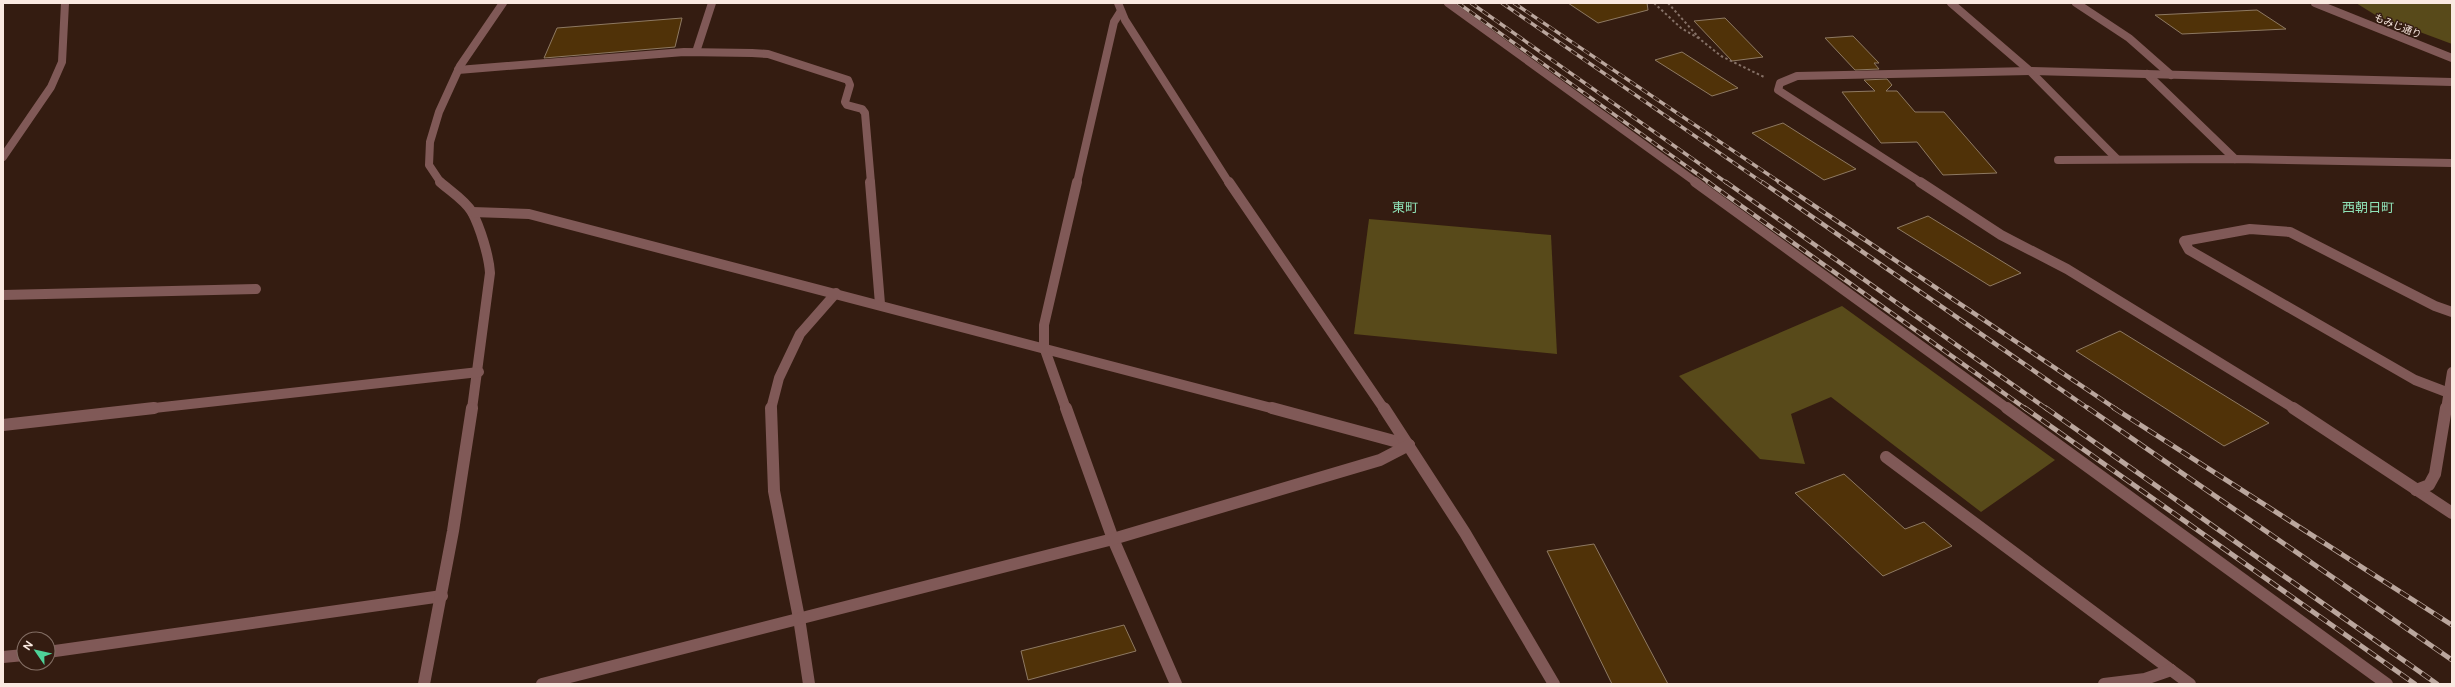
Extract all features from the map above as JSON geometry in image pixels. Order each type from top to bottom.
[{"type":"street","points":[[3,157],[51,87],[62,62],[65,3]]},
{"type":"street","points":[[424,684],[442,596],[479,372],[490,274],[489,261],[472,212],[454,193],[440,183],[429,165],[430,142],[438,112],[458,70],[503,3]]},
{"type":"street","points":[[696,52],[712,3]]},
{"type":"street","points":[[1448,3],[2387,684]]},
{"type":"street","points":[[1951,3],[2030,71],[2117,159]]},
{"type":"street","points":[[2076,3],[2129,38],[2171,75]]},
{"type":"street","name":"もみじ通り","points":[[2315,3],[2452,58]]},
{"type":"street","points":[[1120,7],[1113,30],[1044,325],[1044,347],[1113,539],[1176,684]]},
{"type":"street","points":[[1120,7],[1218,167],[1409,445],[1465,533],[1554,684]]},
{"type":"street","points":[[458,70],[696,52],[768,54],[848,80],[850,85],[845,102],[847,105],[862,109],[865,113],[880,304]]},
{"type":"street","points":[[2452,82],[2030,71],[1797,76],[1780,83],[1778,90],[2001,235],[2067,270],[2335,434],[2381,468],[2452,513]]},
{"type":"street","points":[[2147,74],[2235,158]]},
{"type":"street","points":[[2058,160],[2235,158],[2452,163]]},
{"type":"street","points":[[472,212],[528,214],[1044,347],[1409,445]]},
{"type":"street","points":[[2449,393],[2415,380],[2394,368],[2189,250],[2184,241],[2261,227],[2275,228],[2290,232],[2434,306],[2452,312]]},
{"type":"street","points":[[3,294],[256,289]]},
{"type":"street","points":[[809,684],[799,618],[774,491],[771,408],[779,378],[800,334],[836,293]]},
{"type":"street","points":[[3,425],[479,372]]},
{"type":"street","points":[[2416,490],[2429,485],[2435,474],[2452,372]]},
{"type":"street","points":[[542,684],[1113,539],[1380,460],[1409,445]]},
{"type":"street","points":[[1886,457],[2190,684]]},
{"type":"street","points":[[56,651],[442,596]]},
{"type":"street","points":[[3,658],[16,656]]},
{"type":"street","points":[[2104,684],[2145,679],[2171,670]]},
{"type":"path","points":[[1654,3],[1681,28],[1701,40],[1721,56],[1767,78]]},
{"type":"path","points":[[1668,3],[1701,40]]},
{"type":"shaded area","points":[[2356,3],[2452,3],[2452,44],[2377,16]]},
{"type":"shaded area","points":[[1369,219],[1551,235],[1557,354],[1354,334]]},
{"type":"shaded area","points":[[1842,306],[2055,460],[1981,512],[1831,397],[1791,414],[1805,464],[1760,459],[1679,376]]},
{"type":"building","points":[[1568,3],[1647,3],[1648,10],[1598,23]]},
{"type":"building","points":[[2257,10],[2286,29],[2182,34],[2155,15]]},
{"type":"building","points":[[682,18],[675,47],[544,58],[557,28]]},
{"type":"building","points":[[1725,18],[1763,57],[1732,61],[1694,21]]},
{"type":"building","points":[[1853,36],[1879,63],[1874,63],[1879,69],[1855,70],[1825,38]]},
{"type":"building","points":[[1682,52],[1738,88],[1712,96],[1655,60]]},
{"type":"building","points":[[1887,79],[1892,85],[1886,91],[1897,91],[1915,112],[1944,112],[1997,173],[1943,175],[1917,142],[1881,143],[1842,92],[1875,91],[1864,80]]},
{"type":"building","points":[[1783,123],[1856,169],[1824,180],[1752,133]]},
{"type":"building","points":[[1928,216],[2021,273],[1990,286],[1897,228]]},
{"type":"building","points":[[2120,331],[2269,423],[2224,446],[2076,351]]},
{"type":"building","points":[[1844,474],[1905,529],[1924,522],[1952,546],[1883,576],[1795,493]]},
{"type":"building","points":[[1594,544],[1668,684],[1612,684],[1547,551]]},
{"type":"building","points":[[1124,625],[1136,651],[1028,680],[1021,651]]},
{"type":"railway","points":[[1458,3],[1710,183]]},
{"type":"railway","points":[[1471,3],[1727,183]]},
{"type":"railway","points":[[1502,3],[1763,183]]},
{"type":"railway","points":[[1514,3],[1781,183]]},
{"type":"railway","points":[[1708,182],[2026,409]]},
{"type":"railway","points":[[1726,182],[2047,409]]},
{"type":"railway","points":[[1762,182],[2089,409]]},
{"type":"railway","points":[[1779,182],[2116,409]]},
{"type":"railway","points":[[2025,408],[2415,684]]},
{"type":"railway","points":[[2046,408],[2437,684]]},
{"type":"railway","points":[[2088,408],[2452,660]]},
{"type":"railway","points":[[2114,408],[2452,625]]},
{"type":"district","name":"東町","points":[[1405,207]]},
{"type":"district","name":"西朝日町","points":[[2368,207]]}]
